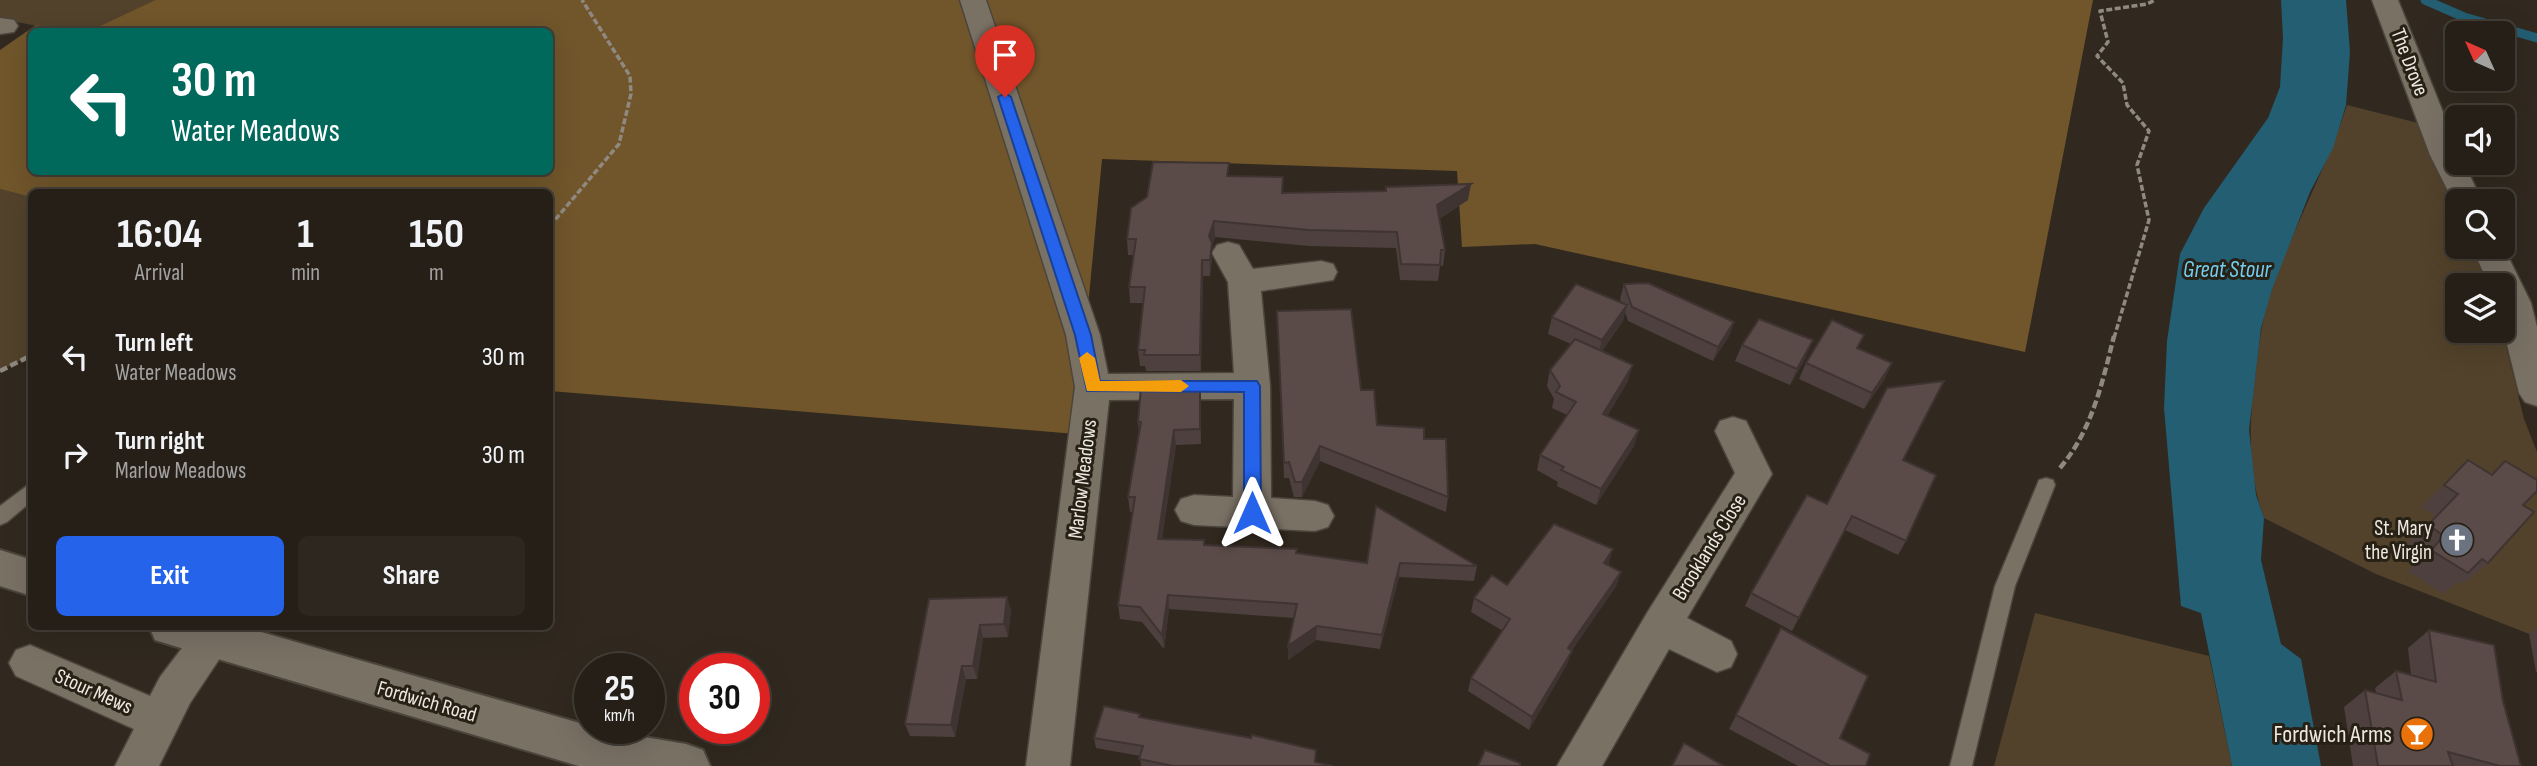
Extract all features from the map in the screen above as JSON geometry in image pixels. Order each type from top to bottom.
[{"type":"street","name":"Marlow Meadows","points":[[973,0],[1083,335],[1093,387],[1048,766]]},
{"type":"street","name":"The Drove","points":[[2385,0],[2445,155],[2461,189]]},
{"type":"street","points":[[2494,259],[2514,303],[2537,393]]},
{"type":"street","points":[[1252,513],[1252,386],[1236,268],[1321,272]]},
{"type":"street","points":[[1093,387],[1252,386]]},
{"type":"street","name":"Brooklands Close","points":[[1579,766],[1661,625],[1754,474],[1733,431]]},
{"type":"street","points":[[1194,510],[1315,516]]},
{"type":"street","name":"Brooklands Close","points":[[1661,625],[1717,654]]},
{"type":"street","name":"Stour Mews","points":[[137,766],[175,690],[191,633]]},
{"type":"street","name":"Fordwich Road","points":[[191,633],[608,753],[686,766]]},
{"type":"street","name":"Stour Mews","points":[[30,663],[159,720]]},
{"type":"lane","points":[[1961,766],[2004,586],[2046,485]]},
{"type":"lane","points":[[0,517],[28,492]]},
{"type":"path","points":[[553,222],[619,144],[631,94],[630,76],[582,0]]},
{"type":"path","points":[[2046,485],[2071,455],[2097,405],[2119,317],[2149,220],[2137,165],[2149,131],[2127,105],[2123,83],[2097,56],[2108,42],[2099,12],[2147,4],[2155,0]]},
{"type":"path","points":[[0,371],[28,357]]},
{"type":"shaded area","points":[[0,0],[155,0],[98,28],[48,28],[0,19]]},
{"type":"shaded area","points":[[155,0],[2093,0],[2025,352],[1535,244],[1462,247],[1457,171],[1102,159],[1076,434],[553,391],[553,189],[28,189],[28,196],[0,189],[0,50],[28,31],[28,175],[553,175],[553,28],[96,28]]},
{"type":"shaded area","points":[[2347,105],[2422,124],[2448,189],[2445,189],[2445,259],[2478,259],[2484,273],[2445,273],[2445,343],[2505,343],[2524,419],[2537,452],[2537,637],[2376,574],[2264,518],[2255,487],[2251,440],[2253,392],[2262,327],[2281,265]]},
{"type":"shaded area","points":[[0,189],[28,196],[28,357],[0,371]]},
{"type":"shaded area","points":[[2035,613],[2209,656],[2232,766],[1994,766]]},
{"type":"water","name":"Great Stour","points":[[2281,0],[2346,0],[2350,52],[2346,105],[2333,148],[2310,192],[2272,289],[2261,328],[2249,430],[2256,495],[2264,518],[2261,560],[2281,644],[2301,659],[2321,766],[2232,766],[2201,613],[2181,606],[2164,408],[2167,341],[2180,254],[2204,208],[2268,118],[2280,87],[2283,38]]},
{"type":"building","points":[[1153,162],[1229,163],[1227,176],[1283,177],[1282,193],[1386,191],[1386,187],[1471,184],[1437,205],[1445,250],[1441,250],[1440,265],[1401,264],[1397,232],[1309,230],[1214,221],[1209,236],[1212,243],[1210,260],[1202,260],[1200,355],[1144,355],[1145,350],[1138,350],[1145,287],[1129,287],[1136,239],[1127,239],[1131,208],[1147,197]]},
{"type":"building","points":[[1648,283],[1734,322],[1718,347],[1632,307],[1624,284]]},
{"type":"building","points":[[1576,284],[1627,305],[1602,340],[1552,317]]},
{"type":"building","points":[[1351,309],[1361,390],[1374,390],[1377,425],[1424,428],[1424,439],[1446,439],[1448,497],[1320,446],[1302,482],[1295,482],[1289,462],[1284,463],[1277,311]]},
{"type":"building","points":[[1759,319],[1813,340],[1797,369],[1742,345]]},
{"type":"building","points":[[1832,320],[1864,335],[1857,348],[1892,363],[1872,393],[1806,363]]},
{"type":"building","points":[[1575,339],[1633,365],[1603,414],[1639,430],[1601,489],[1561,470],[1564,467],[1540,455],[1576,402],[1556,392],[1560,386],[1550,370]]},
{"type":"building","points":[[1944,381],[1903,460],[1936,475],[1906,541],[1852,516],[1799,618],[1751,593],[1807,495],[1827,504],[1887,388]]},
{"type":"building","points":[[1141,387],[1200,387],[1200,429],[1174,430],[1158,539],[1204,540],[1204,545],[1297,549],[1296,553],[1367,563],[1376,506],[1477,566],[1400,563],[1382,635],[1317,626],[1288,646],[1297,604],[1168,595],[1162,635],[1140,607],[1118,605],[1135,497],[1128,497],[1141,422],[1138,422]]},
{"type":"building","name":"St. Mary the Virgin","points":[[2468,460],[2492,475],[2505,461],[2537,480],[2537,491],[2523,505],[2534,512],[2488,563],[2482,559],[2468,573],[2431,550],[2444,536],[2428,525],[2458,494],[2444,485]]},
{"type":"building","points":[[1554,524],[1613,549],[1604,563],[1621,572],[1568,648],[1572,651],[1532,717],[1471,678],[1510,619],[1474,598],[1492,575],[1507,585]]},
{"type":"building","points":[[1007,597],[1004,624],[980,625],[973,666],[962,666],[951,725],[905,724],[929,599]]},
{"type":"building","points":[[1781,628],[1868,676],[1840,738],[1870,754],[1866,766],[1830,766],[1736,715]]},
{"type":"building","points":[[2429,630],[2494,645],[2503,701],[2521,766],[2500,766],[2448,752],[2453,766],[2378,766],[2365,690],[2402,700],[2396,671],[2436,682]]},
{"type":"building","points":[[1104,706],[1140,714],[1139,717],[1251,738],[1252,735],[1316,750],[1315,762],[1333,766],[1173,766],[1139,759],[1143,746],[1094,738]]},
{"type":"building","points":[[1684,743],[1724,766],[1672,766]]},
{"type":"building","points":[[1485,750],[1520,763],[1520,766],[1478,766]]},
{"type":"waterway","points":[[2425,0],[2464,17],[2537,38]]},
{"type":"slow traffic","points":[[1087,358],[1093,387],[1181,386]]},
{"type":"place","name":"St. Mary the Virgin","points":[[2457,540]]},
{"type":"place","name":"Fordwich Arms","points":[[2417,734]]},
{"type":"route","points":[[1005,97],[1083,335],[1093,387],[1252,386],[1252,513]]}]
